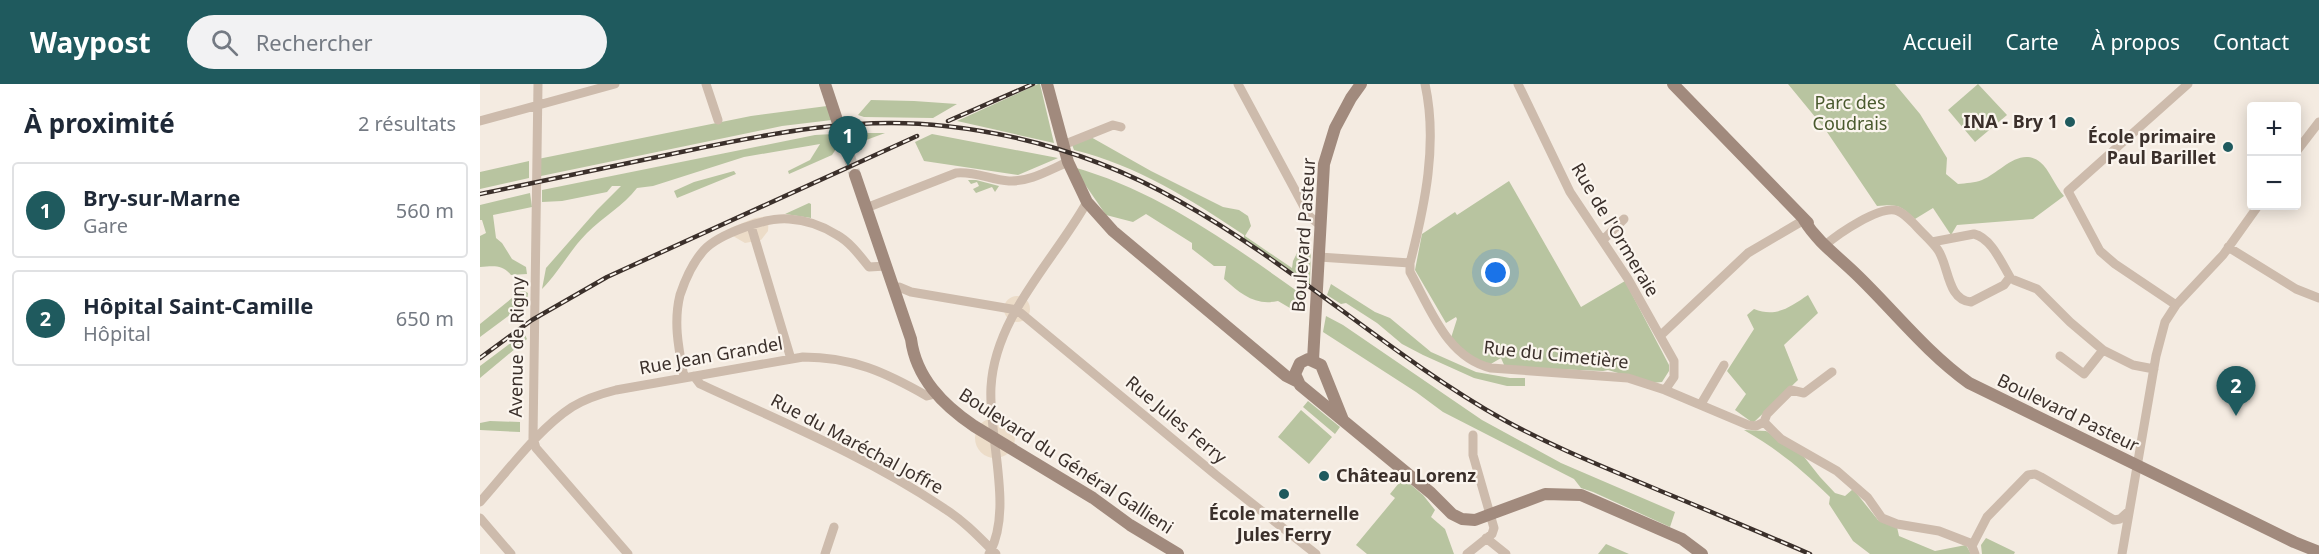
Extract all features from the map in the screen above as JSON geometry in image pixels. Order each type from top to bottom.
[{"type":"main road","points":[[825,84],[848,153]]},
{"type":"main road","points":[[1047,84],[1068,162],[1087,202],[1113,231],[1286,376],[1301,384],[1431,493],[1456,517],[1468,521],[1545,494],[1581,495],[1682,539],[1702,554]]},
{"type":"main road","name":"Boulevard Pasteur","points":[[1313,360],[1324,164],[1342,113],[1361,84]]},
{"type":"main road","name":"Boulevard Pasteur","points":[[1673,84],[1941,361],[1969,383],[2294,542],[2319,552]]},
{"type":"main road","name":"Boulevard du Général Gallieni","points":[[855,175],[886,266],[899,292],[913,352],[920,370],[935,394],[958,415],[994,439],[1093,498],[1130,525],[1178,554]]},
{"type":"main road","points":[[1301,384],[1295,374],[1297,367],[1304,360],[1313,360],[1321,365],[1343,420]]},
{"type":"main road","points":[[1275,366],[1297,367]]},
{"type":"main road","points":[[1301,384],[1317,386],[1323,373]]},
{"type":"main road","name":"Boulevard Pasteur","points":[[2294,542],[2310,554]]},
{"type":"street","name":"Avenue de Rigny","points":[[538,84],[534,442],[541,454],[628,554]]},
{"type":"street","points":[[480,120],[615,84]]},
{"type":"street","points":[[706,84],[718,120]]},
{"type":"street","points":[[1238,84],[1309,216],[1321,226]]},
{"type":"street","points":[[1319,257],[1410,263],[1429,164],[1431,121],[1425,84]]},
{"type":"street","name":"Rue de l'Ormeraie","points":[[1518,84],[1570,192],[1628,279],[1674,361],[1676,370],[1674,377],[1665,390]]},
{"type":"street","points":[[2176,305],[2100,250],[2068,191],[2188,84]]},
{"type":"street","points":[[2301,145],[2319,122]]},
{"type":"street","points":[[1063,145],[1113,125],[1121,127]]},
{"type":"street","points":[[866,208],[956,173],[969,172],[1005,180],[1027,180],[1068,162]]},
{"type":"street","points":[[992,552],[1000,521],[991,387],[1004,336],[1017,310],[1087,202]]},
{"type":"street","points":[[1827,243],[1877,213],[1887,209],[1898,211],[1932,242],[1942,258],[1955,293],[1965,301],[1971,302],[2004,285],[2010,277],[1981,236],[1974,234],[1932,242]]},
{"type":"street","points":[[2122,554],[2154,369],[2165,322],[2176,305],[2201,280],[2228,247],[2255,210]]},
{"type":"street","points":[[684,377],[676,326],[678,305],[685,283],[697,260],[711,244],[727,235],[780,219],[812,224],[839,236],[869,267],[886,266]]},
{"type":"street","points":[[1603,240],[1624,219]]},
{"type":"street","points":[[1660,336],[1748,253],[1804,220]]},
{"type":"street","points":[[751,226],[791,359]]},
{"type":"street","points":[[2228,247],[2296,289],[2319,298]]},
{"type":"street","name":"Rue du Cimetière","points":[[1410,263],[1410,272],[1447,337],[1455,348],[1472,362],[1491,368],[1526,372],[1617,376],[1665,390],[1748,425],[1756,426],[1764,423]]},
{"type":"street","points":[[2014,280],[2037,289],[2070,322],[2103,350],[2133,365],[2154,369]]},
{"type":"street","points":[[899,292],[1017,310]]},
{"type":"street","name":"Rue Jules Ferry","points":[[1017,310],[1216,475],[1316,554]]},
{"type":"street","points":[[2060,356],[2084,374],[2103,350]]},
{"type":"street","name":"Rue Jean Grandel","points":[[480,502],[534,442],[565,412],[589,398],[625,388],[791,359],[822,357],[842,359],[870,367],[927,396],[935,394]]},
{"type":"street","points":[[1701,404],[1724,365]]},
{"type":"street","points":[[906,384],[920,370]]},
{"type":"street","points":[[1832,372],[1804,393],[1791,390],[1767,414],[1764,423],[1781,439],[1830,465],[1843,475],[1868,498],[1882,518],[1898,524],[1939,531],[1970,543],[1973,550]]},
{"type":"street","name":"Rue du Maréchal Joffre","points":[[694,376],[700,384],[833,446],[946,509],[992,552]]},
{"type":"street","points":[[1467,554],[1492,534],[1494,528],[1473,455],[1473,435]]},
{"type":"street","points":[[1973,550],[1987,518],[2028,475],[2035,474],[2121,524],[2125,532]]},
{"type":"street","points":[[2114,520],[2120,519],[2129,511]]},
{"type":"street","points":[[480,519],[510,554]]},
{"type":"street","points":[[825,554],[834,527]]},
{"type":"street","points":[[1486,538],[1506,554]]},
{"type":"green space","points":[[1038,84],[1040,84],[1054,143],[957,121]]},
{"type":"green space","name":"Parc des Coudrais","points":[[1788,84],[1895,84],[1920,114],[1947,158],[1946,174],[1958,184],[1989,177],[2010,162],[2025,157],[2032,158],[2043,165],[2064,196],[2033,219],[1957,225],[1951,235],[1933,208],[1915,219],[1898,206],[1877,206],[1825,129]]},
{"type":"green space","points":[[1978,84],[2007,115],[1975,142],[1948,110]]},
{"type":"green space","points":[[871,100],[957,104],[933,118],[858,115]]},
{"type":"green space","points":[[827,106],[832,120],[782,126],[541,176],[538,159],[751,116]]},
{"type":"green space","points":[[851,133],[885,133],[853,145]]},
{"type":"green space","points":[[833,134],[837,139],[836,149],[832,155],[789,174],[788,171],[810,160],[820,144],[744,157],[653,186],[637,188],[587,233],[542,289],[546,268],[621,186],[612,186],[607,192],[562,201],[542,202],[542,190],[815,135]]},
{"type":"green space","points":[[932,134],[1058,158],[1018,175],[924,161],[915,142]]},
{"type":"green space","points":[[1089,136],[1151,171],[1223,207],[1239,210],[1248,216],[1251,226],[1245,236],[1292,268],[1302,243],[1311,245],[1310,285],[1244,239],[1244,235],[1184,197],[1141,174],[1074,150],[1071,142]]},
{"type":"green space","points":[[529,161],[529,178],[480,189],[480,172]]},
{"type":"green space","points":[[1073,167],[1135,190],[1194,221],[1222,239],[1304,296],[1295,311],[1278,301],[1262,302],[1242,294],[1224,279],[1226,266],[1214,266],[1192,249],[1192,243],[1146,214],[1133,222],[1106,215]]},
{"type":"green space","points":[[734,171],[736,174],[677,198],[674,191],[694,182]]},
{"type":"green space","points":[[968,180],[999,186],[995,192],[992,187],[976,193],[973,189],[979,186],[977,182],[971,184]]},
{"type":"green space","points":[[1509,181],[1581,307],[1625,281],[1669,365],[1669,371],[1662,382],[1651,383],[1608,370],[1505,367],[1501,358],[1489,365],[1476,362],[1450,341],[1457,319],[1456,317],[1446,323],[1415,270],[1422,234],[1455,212],[1457,215]]},
{"type":"green space","points":[[530,193],[532,207],[493,215],[496,238],[512,259],[526,267],[527,274],[511,275],[501,267],[480,267],[480,236],[486,233],[482,220],[480,220],[480,205]]},
{"type":"green space","points":[[811,204],[811,218],[785,214]]},
{"type":"green space","points":[[1331,284],[1375,312],[1390,318],[1431,352],[1476,372],[1510,378],[1525,378],[1525,386],[1507,386],[1474,378],[1402,344],[1377,323],[1346,303],[1341,304],[1327,295]]},
{"type":"green space","points":[[522,290],[528,293],[527,302],[480,337],[480,324]]},
{"type":"green space","points":[[1808,295],[1818,313],[1784,345],[1798,380],[1753,423],[1735,410],[1746,394],[1727,371],[1754,329],[1747,315],[1754,309],[1776,312],[1795,304]]},
{"type":"green space","points":[[1326,316],[1343,325],[1482,420],[1561,463],[1675,512],[1670,527],[1581,488],[1574,479],[1443,412],[1323,332]]},
{"type":"green space","points":[[524,333],[527,339],[480,378],[480,366]]},
{"type":"green space","points":[[1308,401],[1340,427],[1335,434],[1303,407]]},
{"type":"green space","points":[[1301,410],[1332,437],[1309,464],[1278,437]]},
{"type":"green space","points":[[520,422],[520,432],[480,430],[480,423]]},
{"type":"green space","points":[[1744,430],[1766,431],[1801,453],[1835,493],[1845,496],[1853,489],[1878,520],[1897,527],[1899,536],[1935,551],[1966,545],[1971,554],[1870,554],[1853,541],[1829,504],[1830,497],[1789,460]]},
{"type":"green space","points":[[1403,478],[1423,495],[1435,510],[1431,517],[1445,529],[1454,554],[1367,554],[1356,545],[1395,498],[1390,494]]},
{"type":"green space","points":[[1986,538],[2015,552],[2014,554],[1982,554],[1981,545]]},
{"type":"green space","points":[[1606,544],[1629,554],[1598,554]]},
{"type":"shaded area","points":[[769,216],[768,231],[761,240],[745,243],[733,236],[730,228],[755,218]]},
{"type":"shaded area","points":[[1017,296],[1026,300],[1030,309],[1026,318],[1017,322],[1008,318],[1004,309],[1008,300]]},
{"type":"shaded area","points":[[995,418],[1003,419],[1009,424],[1014,430],[1014,446],[1009,452],[1003,457],[995,458],[987,457],[981,452],[976,446],[975,438],[976,430],[981,424],[987,419]]},
{"type":"tunnel","points":[[848,153],[855,175]]},
{"type":"railway","points":[[948,121],[1033,84]]},
{"type":"railway","points":[[480,194],[750,138],[847,125],[912,123],[945,126],[1036,143],[1124,173],[1179,201],[1262,253],[1421,368],[1504,420],[1582,458],[1810,554]]},
{"type":"railway","points":[[480,358],[532,320],[607,277],[917,136]]},
{"type":"place","name":"INA - Bry 1","points":[[2070,122]]},
{"type":"place","name":"École primaire Paul Barillet","points":[[2228,147]]},
{"type":"place","name":"Bry-sur-Marne","points":[[848,166]]},
{"type":"place","name":"Hôpital Saint-Camille","points":[[2236,416]]},
{"type":"place","name":"Château Lorenz","points":[[1324,476]]},
{"type":"place","name":"École maternelle Jules Ferry","points":[[1284,494]]}]
